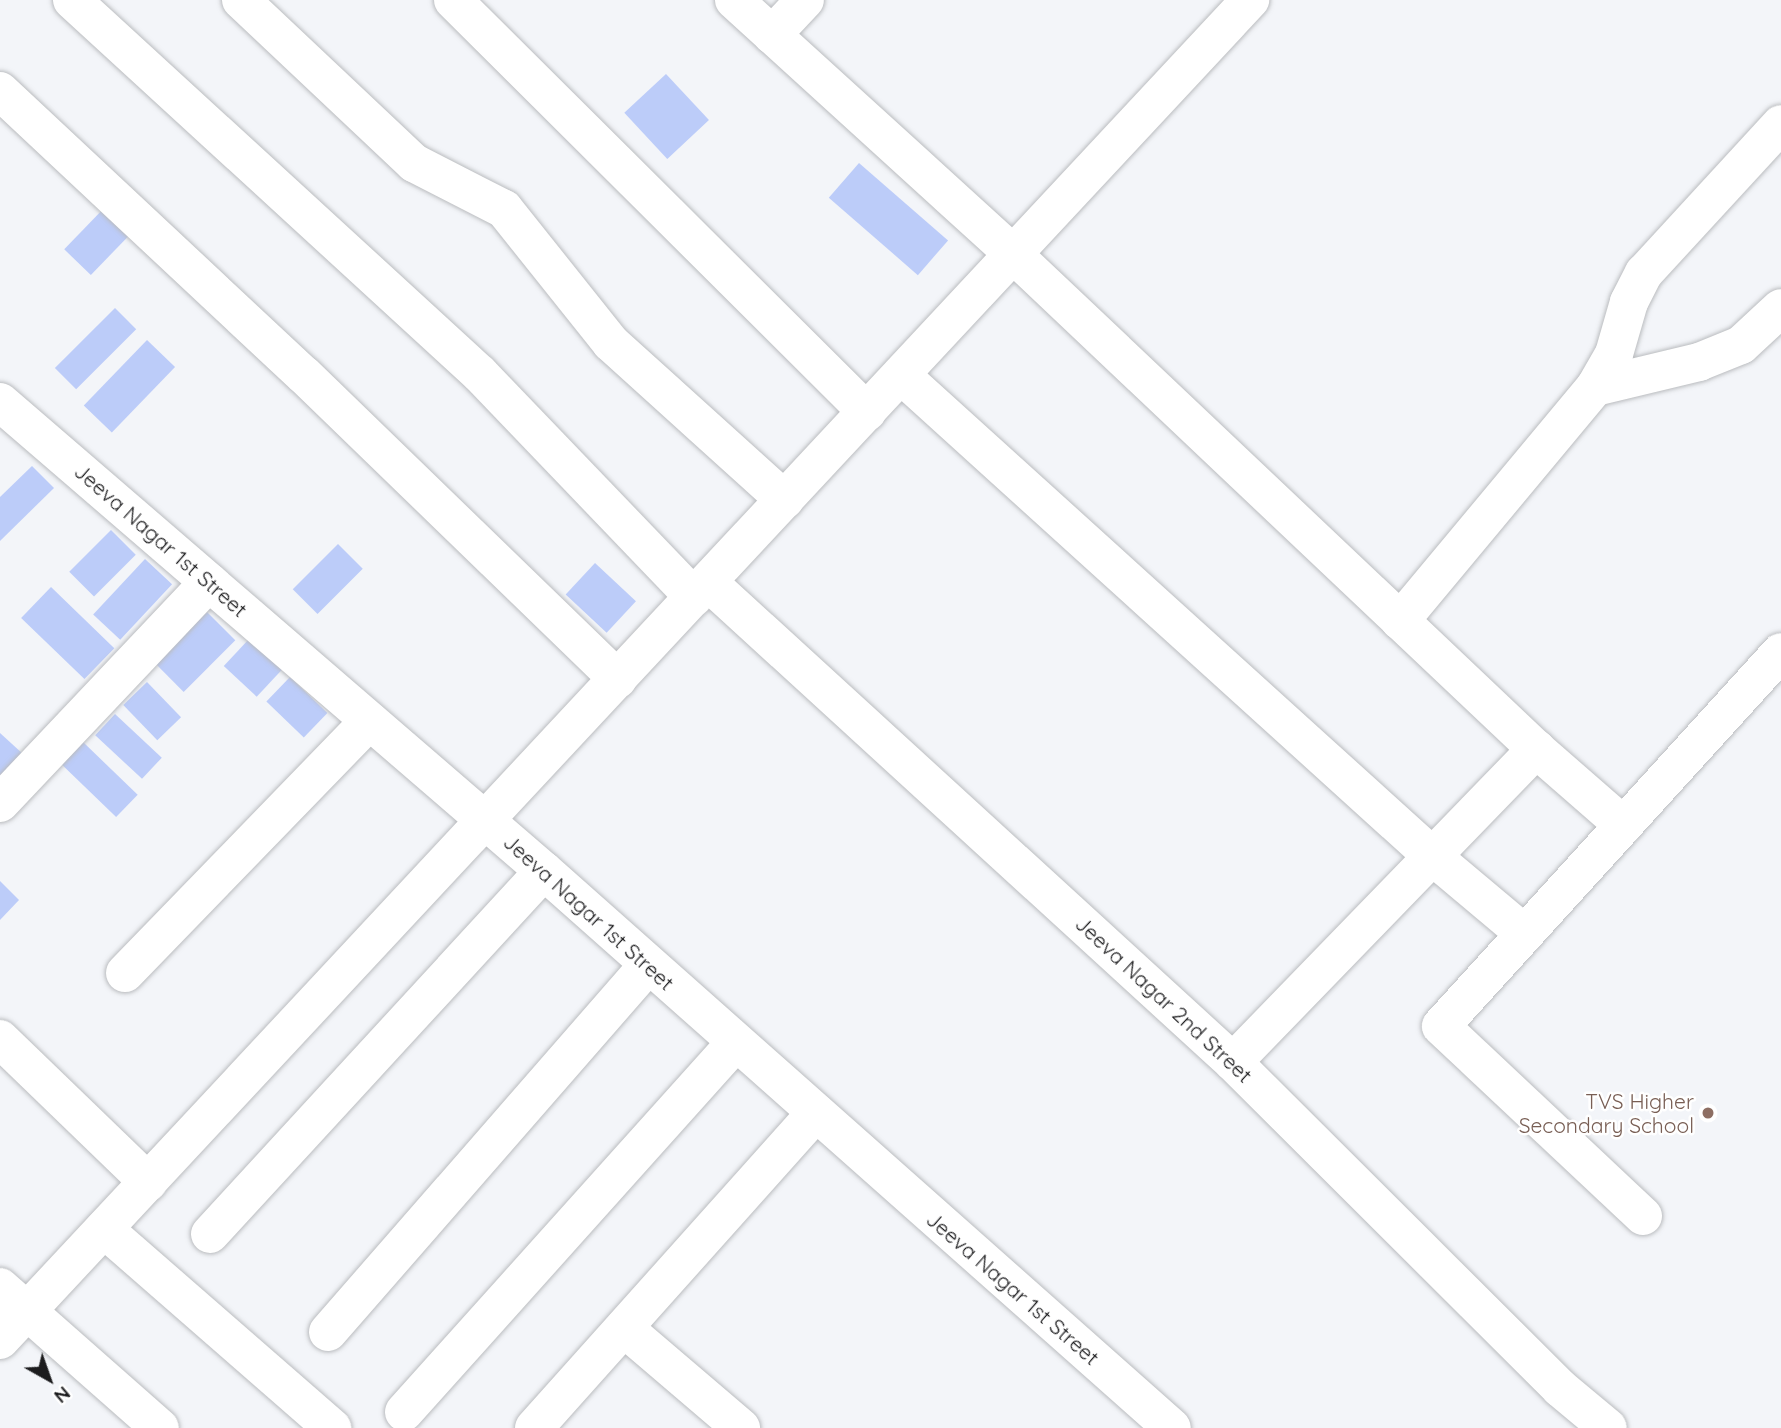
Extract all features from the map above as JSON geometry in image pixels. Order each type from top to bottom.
[{"type":"street","name":"Jeeva Nagar 2nd Street","points":[[72,0],[480,374],[701,590],[1233,1062],[1560,1388],[1608,1428]]},
{"type":"street","points":[[241,0],[414,163],[504,209],[611,344],[785,500]]},
{"type":"street","points":[[453,0],[867,412]]},
{"type":"street","points":[[734,0],[1014,255],[1535,749],[1623,825]]},
{"type":"street","points":[[772,35],[805,0]]},
{"type":"street","points":[[0,1340],[14,1299],[104,1228],[148,1182],[1250,0]]},
{"type":"street","points":[[0,91],[304,374],[618,679]]},
{"type":"street","points":[[1400,621],[1595,387],[1614,354],[1629,302],[1644,273],[1781,124]]},
{"type":"street","points":[[1595,387],[1699,362],[1741,345],[1781,308]]},
{"type":"street","points":[[901,375],[1432,856],[1525,934]]},
{"type":"street","name":"Jeeva Nagar 1st Street","points":[[0,402],[544,871],[1172,1428]]},
{"type":"street","points":[[0,803],[209,582]]},
{"type":"street","points":[[1643,1216],[1441,1026],[1781,652]]},
{"type":"street","points":[[125,973],[369,720]]},
{"type":"street","points":[[1233,1062],[1535,749]]},
{"type":"street","points":[[210,1234],[544,871]]},
{"type":"street","points":[[328,1332],[648,965]]},
{"type":"street","points":[[0,1039],[148,1182]]},
{"type":"street","points":[[404,1412],[736,1042]]},
{"type":"street","points":[[534,1428],[816,1113]]},
{"type":"street","points":[[104,1228],[332,1428]]},
{"type":"street","points":[[14,1299],[160,1428]]},
{"type":"street","points":[[624,1328],[741,1428]]},
{"type":"building","points":[[666,74],[709,120],[667,159],[624,113]]},
{"type":"building","points":[[859,163],[948,240],[918,275],[829,198]]},
{"type":"building","points":[[108,204],[135,230],[91,275],[64,249]]},
{"type":"building","points":[[115,308],[136,329],[76,389],[55,368]]},
{"type":"building","points":[[147,340],[175,367],[112,433],[84,405]]},
{"type":"building","points":[[32,466],[54,488],[0,541],[0,497]]},
{"type":"building","points":[[111,530],[136,555],[94,596],[69,572]]},
{"type":"building","points":[[338,544],[363,569],[317,614],[293,589]]},
{"type":"building","points":[[145,559],[172,584],[120,640],[93,615]]},
{"type":"building","points":[[595,563],[636,601],[607,633],[566,594]]},
{"type":"building","points":[[51,587],[114,648],[84,679],[21,618]]},
{"type":"building","points":[[207,612],[235,640],[184,692],[155,664]]},
{"type":"building","points":[[249,639],[282,670],[257,697],[224,666]]},
{"type":"building","points":[[290,677],[327,713],[304,738],[266,701]]},
{"type":"building","points":[[147,682],[181,717],[157,740],[123,705]]},
{"type":"building","points":[[115,714],[162,758],[142,779],[95,735]]},
{"type":"building","points":[[0,733],[23,754],[0,778]]},
{"type":"building","points":[[83,742],[138,795],[116,817],[61,764]]},
{"type":"building","points":[[0,881],[19,900],[0,920]]},
{"type":"place","name":"TVS Higher Secondary School","points":[[1708,1113]]}]
